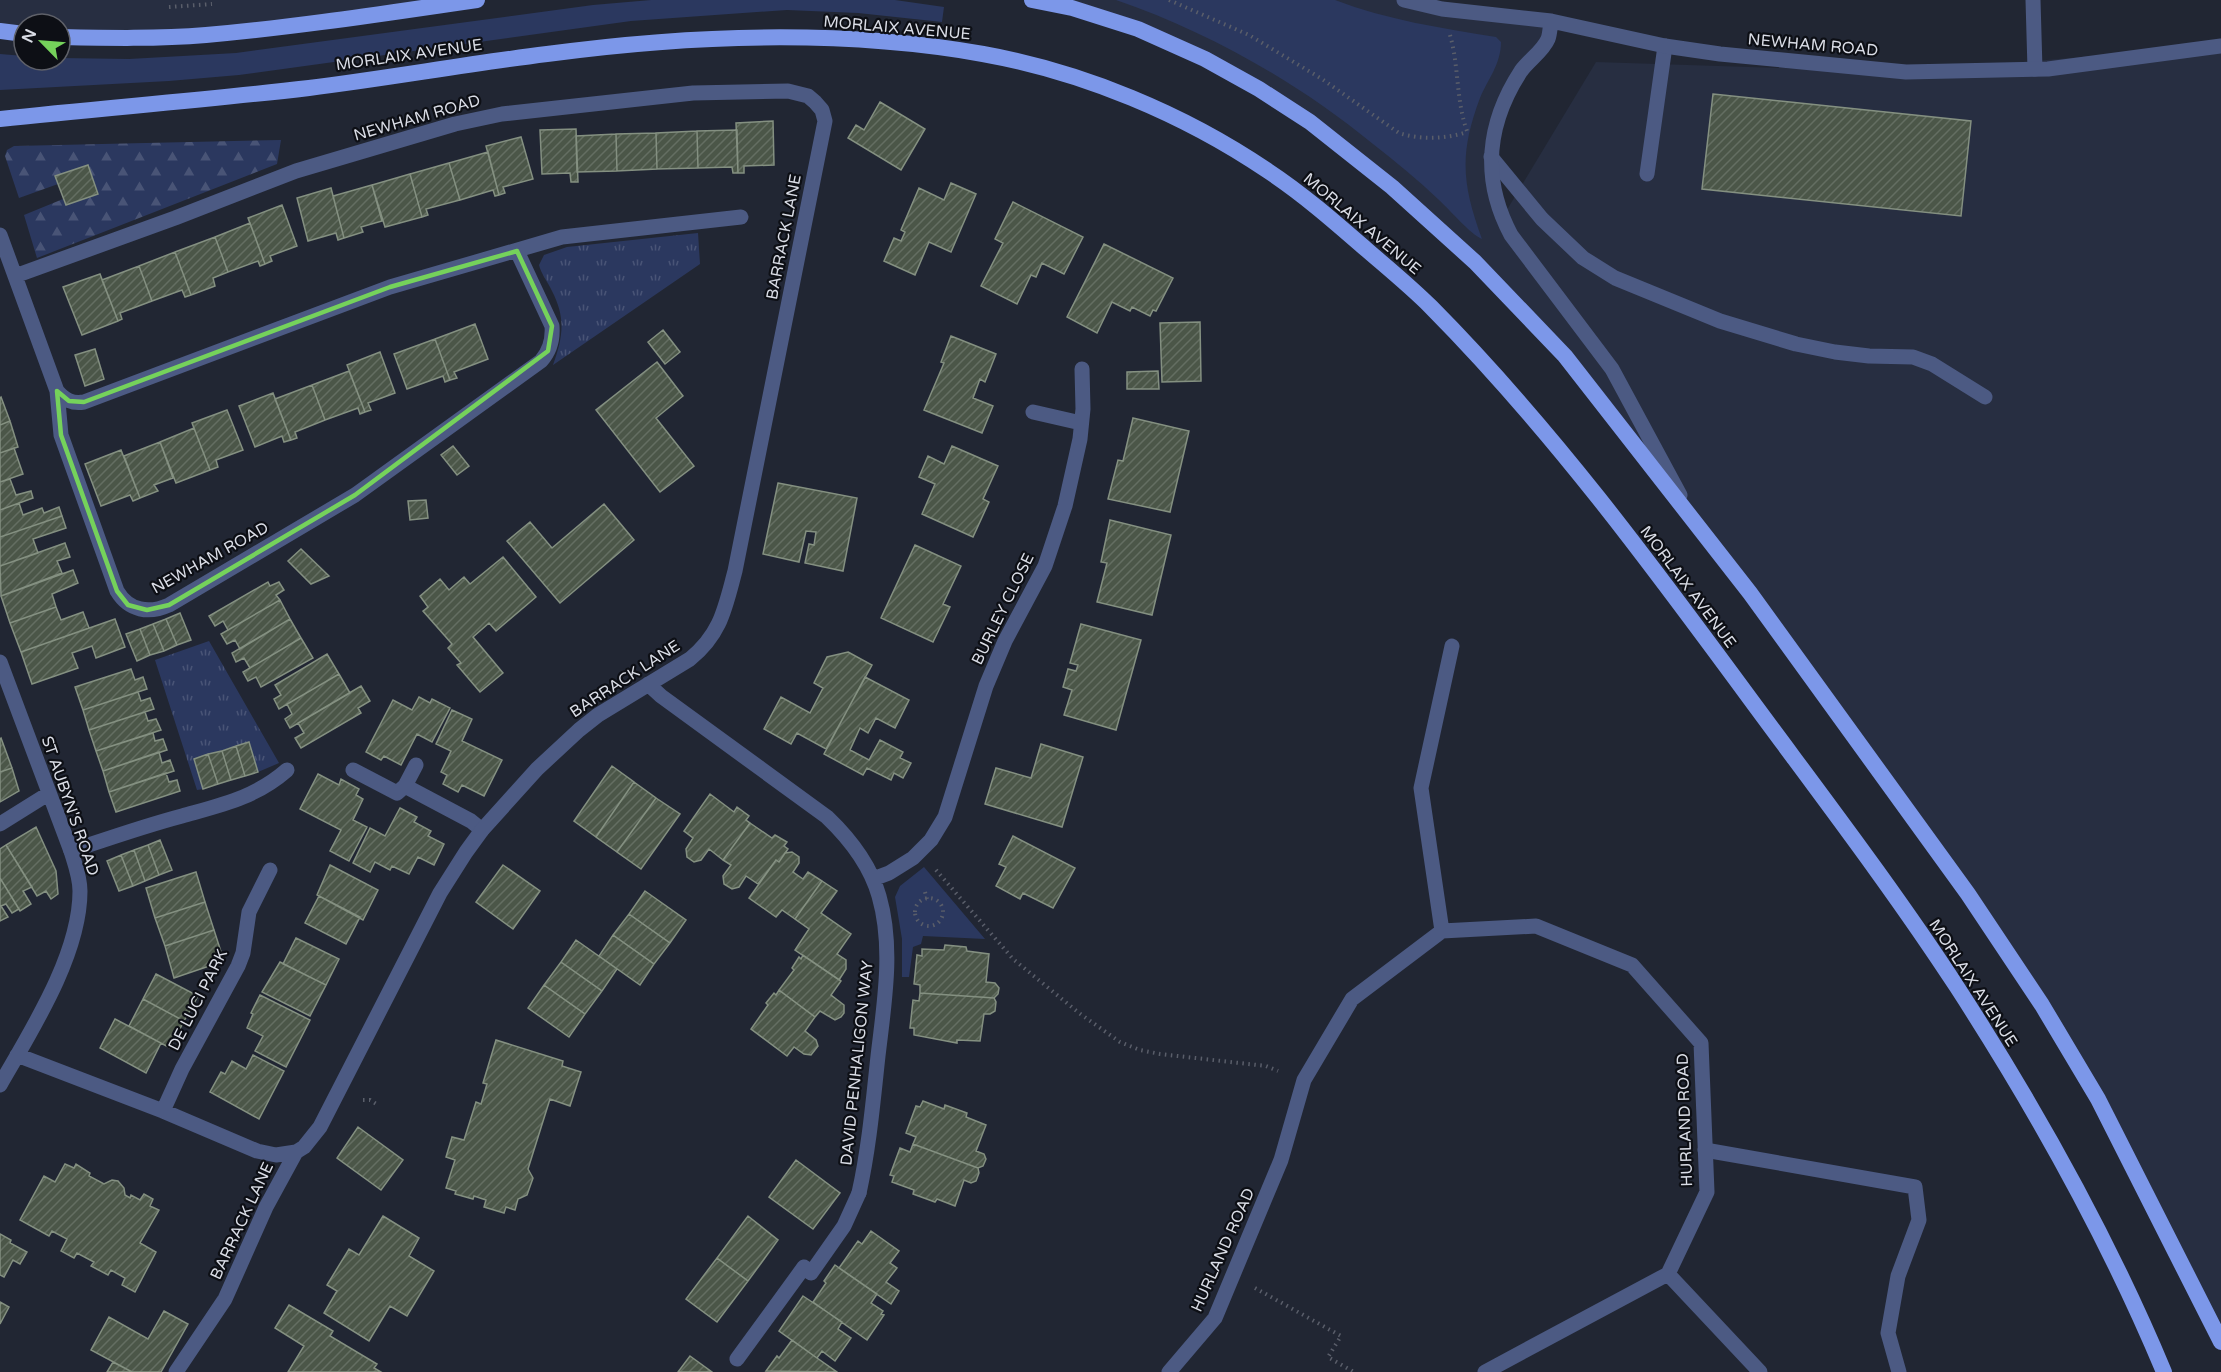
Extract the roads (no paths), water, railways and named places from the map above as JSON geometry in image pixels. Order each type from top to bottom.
[{"type":"highway","points":[[72,38],[133,39],[206,35],[347,19],[477,0]]},
{"type":"highway","points":[[1032,0],[1072,8],[1138,29],[1205,59],[1259,89],[1310,122],[1392,187],[1475,262],[1565,356],[1750,593],[1968,894],[2042,1005],[2098,1099],[2221,1342]]},
{"type":"highway","name":"MORLAIX AVENUE","points":[[0,119],[310,88],[619,45],[788,38],[919,46],[983,54],[1045,69],[1109,89],[1159,110],[1269,171],[1341,228],[1425,301],[1511,391],[1692,620],[1923,937],[1973,1014],[2042,1127],[2098,1231],[2142,1319],[2164,1372]]},
{"type":"street","name":"NEWHAM ROAD","points":[[1404,0],[1442,9],[1551,21],[1665,46],[1720,54],[1906,72],[2035,69],[2221,46]]},
{"type":"street","points":[[2033,0],[2035,69]]},
{"type":"street","points":[[1551,21],[1548,40],[1526,63],[1508,91],[1497,123],[1491,157],[1494,196],[1511,235],[1612,369],[1693,519]]},
{"type":"street","points":[[1647,174],[1665,46]]},
{"type":"street","name":"NEWHAM ROAD","points":[[15,276],[296,171],[455,124],[502,114],[693,93],[788,91],[808,96],[816,102],[822,110],[825,121],[823,130]]},
{"type":"street","name":"BARRACK LANE","points":[[176,1372],[225,1299],[266,1207],[296,1152],[304,1147],[320,1126],[441,893],[456,866],[482,830],[554,751],[598,715],[703,649],[714,636],[735,571],[823,130]]},
{"type":"street","points":[[1491,157],[1542,219],[1583,258],[1615,278],[1720,321],[1796,344],[1869,356],[1913,357],[1941,369],[1985,397]]},
{"type":"street","points":[[57,392],[69,401],[84,402],[390,287],[562,237],[588,232],[741,218]]},
{"type":"street","name":"NEWHAM ROAD","points":[[0,235],[57,392],[61,435],[117,591],[128,605],[137,609],[159,609],[355,495],[541,361],[552,339],[552,326],[517,251]]},
{"type":"street","name":"BURLEY CLOSE","points":[[873,879],[890,873],[919,853],[938,830],[945,817],[986,686],[1005,641],[1049,555],[1074,472],[1082,423],[1082,369]]},
{"type":"street","points":[[1033,412],[1082,423]]},
{"type":"street","points":[[1442,931],[1421,788],[1452,646]]},
{"type":"street","name":"ST AUBYN'S ROAD","points":[[0,662],[71,851],[78,874],[80,905],[74,936],[49,997],[0,1084]]},
{"type":"street","name":"DAVID PENHALIGON WAY","points":[[648,684],[661,696],[827,817],[846,836],[873,879],[886,934],[886,974],[868,1146],[859,1193],[844,1226],[811,1273],[804,1267],[737,1359]]},
{"type":"street","points":[[353,770],[397,793],[405,786],[416,765]]},
{"type":"street","points":[[71,851],[236,801],[270,785],[287,770]]},
{"type":"street","points":[[405,786],[471,821],[482,830]]},
{"type":"street","points":[[0,824],[48,794]]},
{"type":"street","name":"DE LUCI PARK","points":[[164,1111],[182,1069],[238,966],[243,953],[249,912],[270,870]]},
{"type":"street","name":"HURLAND ROAD","points":[[1169,1372],[1215,1318],[1281,1160],[1305,1080],[1352,999],[1442,931],[1536,926],[1632,965],[1701,1043],[1707,1192],[1668,1274]]},
{"type":"street","points":[[17,1055],[164,1111],[257,1151],[276,1155],[296,1152]]},
{"type":"street","points":[[1705,1150],[1915,1187],[1919,1220],[1898,1276],[1888,1333],[1899,1372]]},
{"type":"street","points":[[1485,1372],[1668,1274],[1760,1372]]}]
